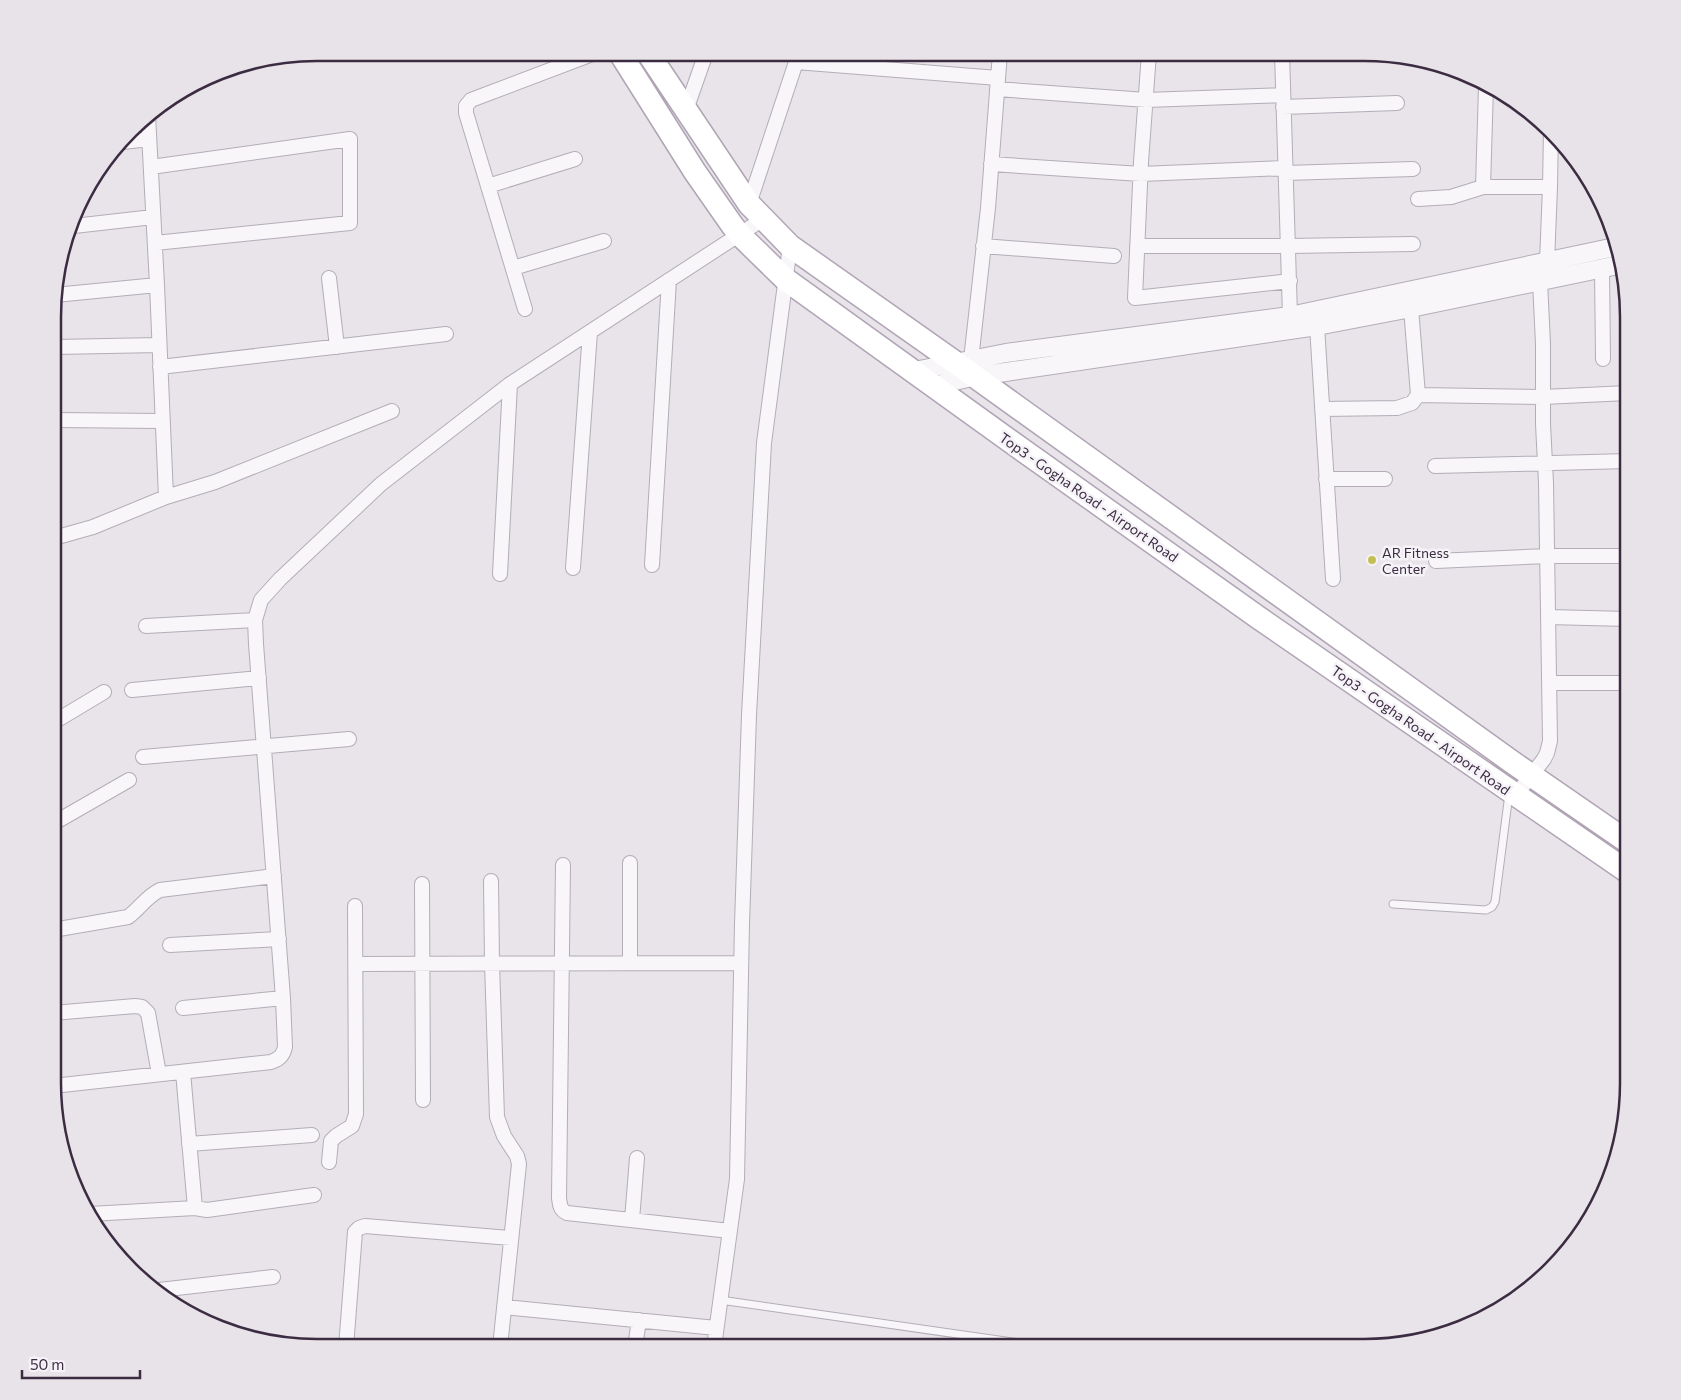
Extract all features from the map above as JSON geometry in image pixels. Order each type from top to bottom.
[{"type":"main road","name":"Top3 - Gogha Road - Airport Road","points":[[625,61],[695,172],[739,234],[785,279],[1243,606],[1620,867]]},
{"type":"main road","points":[[653,61],[756,212],[790,246],[966,367],[1531,776],[1620,837]]},
{"type":"street","points":[[525,309],[466,113],[466,106],[471,100],[574,61]]},
{"type":"street","points":[[686,110],[703,61]]},
{"type":"street","points":[[61,1085],[270,1062],[278,1059],[283,1054],[285,1047],[283,998],[255,620],[262,600],[280,579],[381,484],[510,384],[739,234],[756,212],[797,61]]},
{"type":"street","points":[[829,61],[1146,100],[1397,102]]},
{"type":"street","points":[[966,367],[983,246],[999,61]]},
{"type":"street","points":[[1148,61],[1135,298],[1290,281]]},
{"type":"street","points":[[1282,61],[1290,316]]},
{"type":"street","points":[[1483,187],[1486,92]]},
{"type":"street","points":[[148,125],[166,497]]},
{"type":"street","points":[[150,167],[350,138],[350,223],[155,243]]},
{"type":"street","points":[[131,141],[149,139]]},
{"type":"street","points":[[1547,262],[1551,142]]},
{"type":"street","points":[[488,186],[575,159]]},
{"type":"street","points":[[991,164],[1141,174],[1413,169]]},
{"type":"street","points":[[1418,199],[1451,198],[1483,187],[1550,187]]},
{"type":"street","points":[[79,225],[153,217]]},
{"type":"street","points":[[513,268],[604,241]]},
{"type":"street","points":[[1137,246],[1413,244]]},
{"type":"street","points":[[715,1339],[738,1179],[741,963],[749,715],[764,443],[790,246]]},
{"type":"street","points":[[983,246],[1114,256]]},
{"type":"street","points":[[933,386],[966,367],[1016,352],[1290,316],[1610,248]]},
{"type":"street","points":[[914,372],[1316,326],[1412,308],[1610,266],[1603,360]]},
{"type":"street","points":[[329,278],[337,347]]},
{"type":"street","points":[[652,564],[669,280]]},
{"type":"street","points":[[1512,793],[1531,776],[1547,753],[1550,741],[1543,344],[1540,281]]},
{"type":"street","points":[[62,294],[157,285]]},
{"type":"street","points":[[1322,409],[1396,408],[1412,403],[1418,395],[1412,308]]},
{"type":"street","points":[[1316,326],[1333,579]]},
{"type":"street","points":[[573,568],[590,332]]},
{"type":"street","points":[[160,367],[446,334]]},
{"type":"street","points":[[61,347],[159,346]]},
{"type":"street","points":[[500,574],[510,384]]},
{"type":"street","points":[[1418,395],[1543,397],[1620,393]]},
{"type":"street","points":[[61,536],[93,527],[166,497],[214,482],[392,411]]},
{"type":"street","points":[[61,420],[162,421]]},
{"type":"street","points":[[1435,466],[1620,461]]},
{"type":"street","points":[[1326,479],[1385,479]]},
{"type":"street","points":[[1436,561],[1547,556],[1620,556]]},
{"type":"street","points":[[1548,617],[1620,619]]},
{"type":"street","points":[[146,626],[255,620]]},
{"type":"street","points":[[132,690],[259,678]]},
{"type":"street","points":[[1549,683],[1620,683]]},
{"type":"street","points":[[61,718],[104,692]]},
{"type":"street","points":[[143,757],[349,739]]},
{"type":"street","points":[[61,819],[129,780]]},
{"type":"street","points":[[630,863],[630,963]]},
{"type":"street","points":[[562,865],[560,1206],[567,1213],[730,1231]]},
{"type":"street","points":[[61,929],[128,917],[152,894],[160,890],[274,876]]},
{"type":"street","points":[[492,881],[492,963],[498,1117],[504,1136],[518,1156],[519,1164],[501,1339]]},
{"type":"street","points":[[422,884],[423,1100]]},
{"type":"street","points":[[329,1162],[331,1140],[352,1126],[356,1114],[355,906]]},
{"type":"street","points":[[170,945],[279,939]]},
{"type":"street","points":[[356,964],[741,963]]},
{"type":"street","points":[[183,1008],[283,998]]},
{"type":"street","points":[[61,1012],[142,1007],[148,1013],[158,1074]]},
{"type":"street","points":[[184,1072],[195,1208]]},
{"type":"street","points":[[190,1144],[312,1135]]},
{"type":"street","points":[[632,1220],[637,1158]]},
{"type":"street","points":[[97,1214],[195,1208],[207,1210],[314,1196]]},
{"type":"street","points":[[347,1339],[355,1232],[359,1228],[365,1226],[511,1238]]},
{"type":"street","points":[[166,1289],[274,1277]]},
{"type":"street","points":[[504,1307],[716,1328]]},
{"type":"street","points":[[637,1339],[639,1320]]},
{"type":"lane","points":[[1393,904],[1486,910],[1492,907],[1495,902],[1512,793]]},
{"type":"lane","points":[[720,1300],[991,1339]]},
{"type":"place","name":"AR Fitness Center","points":[[1372,560]]}]
